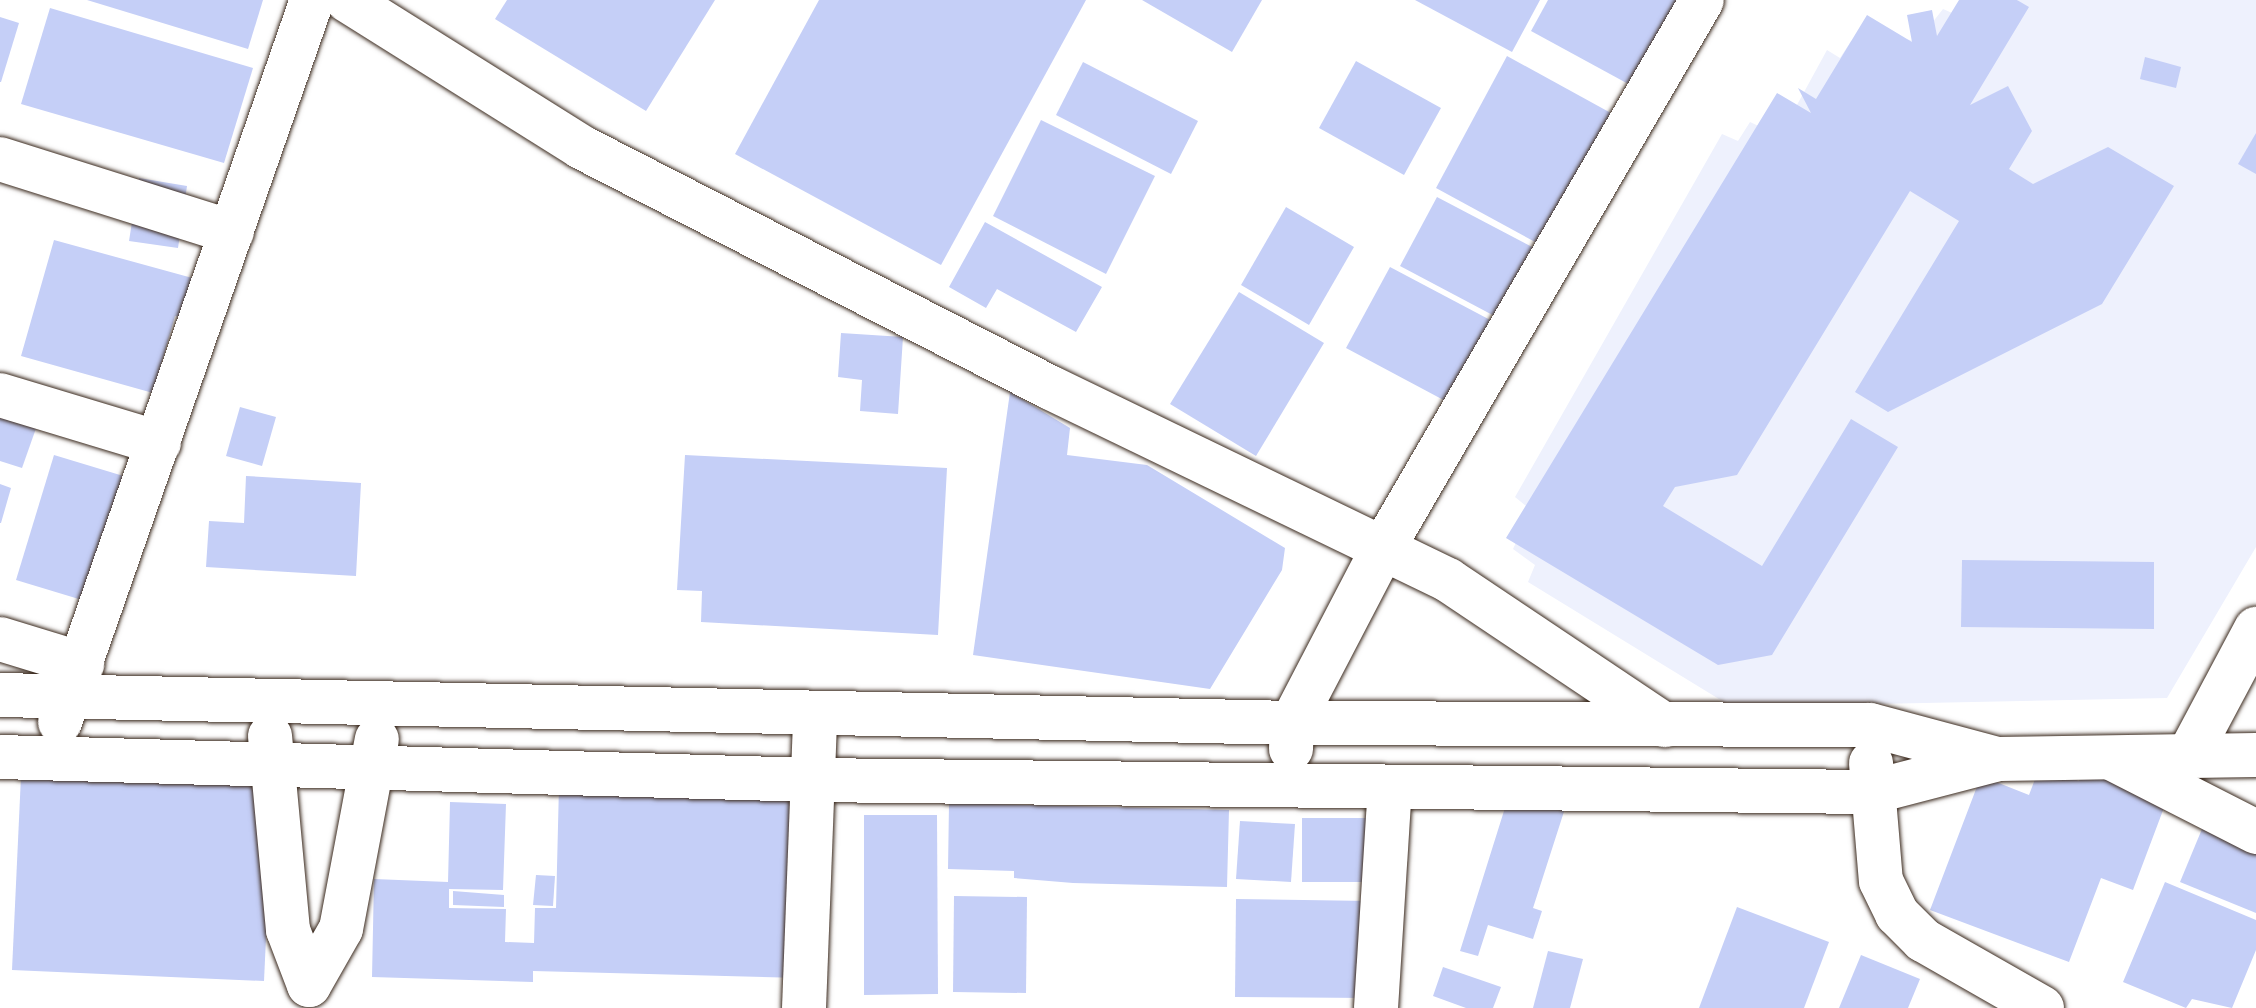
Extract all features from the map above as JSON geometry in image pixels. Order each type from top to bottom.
[{"type":"street","points":[[47,758],[312,0]]},
{"type":"street","points":[[347,0],[581,147],[1051,388],[1448,580],[1665,725]]},
{"type":"street","points":[[1289,786],[1292,723],[1382,550],[1702,0]]},
{"type":"street","points":[[0,159],[232,232]]},
{"type":"street","points":[[0,395],[159,443]]},
{"type":"street","points":[[2189,755],[2256,629]]},
{"type":"street","points":[[0,639],[76,681]]},
{"type":"street","points":[[0,695],[76,681],[270,702],[383,705],[1292,723],[1870,725],[1999,759]]},
{"type":"street","points":[[270,702],[269,764],[288,930],[308,996]]},
{"type":"street","points":[[308,996],[341,929],[383,705]]},
{"type":"street","points":[[804,1008],[815,715]]},
{"type":"street","points":[[1870,725],[1872,792],[1881,881],[1897,914],[1923,940],[2042,1008]]},
{"type":"street","points":[[2105,755],[2256,832]]},
{"type":"street","points":[[0,757],[373,765],[812,780],[1872,792],[1999,759],[2256,755]]},
{"type":"street","points":[[1376,1008],[1390,787]]},
{"type":"shaded area","points":[[2018,0],[2256,0],[2256,547],[2167,698],[1732,707],[1528,582],[1535,565],[1513,549],[1531,510],[1515,497],[1722,134],[1738,141],[1750,122],[1780,136],[1827,50],[1840,58],[1851,41],[1894,36],[1917,42],[1943,9],[1998,33]]},
{"type":"building","points":[[87,0],[263,0],[248,49]]},
{"type":"building","points":[[507,0],[715,0],[646,111],[495,19]]},
{"type":"building","points":[[819,0],[1086,0],[941,265],[735,154]]},
{"type":"building","points":[[1142,0],[1262,0],[1232,52]]},
{"type":"building","points":[[1415,0],[1540,0],[1512,52]]},
{"type":"building","points":[[1548,0],[1681,0],[1632,86],[1531,31]]},
{"type":"building","points":[[1959,0],[2017,0],[2029,7],[1970,105],[2008,86],[2032,131],[2009,169],[2033,184],[2108,147],[2174,186],[2102,304],[1888,412],[1855,392],[1959,221],[1910,191],[1737,475],[1675,487],[1663,506],[1762,566],[1851,419],[1898,447],[1772,655],[1718,665],[1506,538],[1777,93],[1811,113],[1798,88],[1816,99],[1867,15],[1912,42],[1907,15],[1932,10],[1937,36]]},
{"type":"building","points":[[50,8],[253,68],[224,163],[21,104]]},
{"type":"building","points":[[0,17],[19,23],[1,82],[0,82]]},
{"type":"building","points":[[1507,56],[1620,118],[1548,249],[1436,188]]},
{"type":"building","points":[[2145,57],[2181,67],[2176,88],[2140,79]]},
{"type":"building","points":[[1356,61],[1441,108],[1404,175],[1319,128]]},
{"type":"building","points":[[1083,62],[1198,121],[1171,174],[1056,115]]},
{"type":"building","points":[[1041,120],[1155,176],[1106,274],[993,216]]},
{"type":"building","points":[[2256,133],[2256,174],[2238,164]]},
{"type":"building","points":[[139,178],[187,186],[178,248],[129,241]]},
{"type":"building","points":[[1437,197],[1538,250],[1502,320],[1400,266]]},
{"type":"building","points":[[1286,207],[1354,247],[1309,325],[1241,285]]},
{"type":"building","points":[[985,222],[1102,287],[1076,332],[997,289],[986,308],[949,287]]},
{"type":"building","points":[[54,240],[196,279],[184,318],[175,316],[153,393],[21,356]]},
{"type":"building","points":[[1390,267],[1494,322],[1451,404],[1346,348]]},
{"type":"building","points":[[1239,292],[1324,343],[1256,456],[1170,404]]},
{"type":"building","points":[[841,333],[903,337],[898,414],[860,411],[862,380],[838,377]]},
{"type":"building","points":[[1010,392],[1070,428],[1067,455],[1147,465],[1285,548],[1282,570],[1210,689],[973,655]]},
{"type":"building","points":[[0,403],[40,417],[22,468],[0,461]]},
{"type":"building","points":[[240,407],[276,417],[262,466],[226,456]]},
{"type":"building","points":[[54,455],[130,478],[92,603],[16,580]]},
{"type":"building","points":[[685,455],[947,468],[938,635],[701,622],[702,591],[677,590]]},
{"type":"building","points":[[246,476],[361,483],[356,576],[206,567],[209,521],[244,523]]},
{"type":"building","points":[[0,484],[11,488],[1,523],[0,523]]},
{"type":"building","points":[[1962,560],[2154,562],[2154,629],[1961,627]]},
{"type":"building","points":[[2087,761],[2168,797],[2133,890],[2101,878],[2069,962],[1930,910],[1981,776],[2029,795],[2040,766],[2079,781]]},
{"type":"building","points":[[21,776],[273,787],[264,981],[12,970]]},
{"type":"building","points":[[1514,779],[1569,796],[1533,908],[1542,911],[1533,939],[1488,925],[1478,956],[1460,951]]},
{"type":"building","points":[[559,785],[806,791],[801,978],[533,971],[533,982],[372,977],[374,879],[448,882],[450,802],[506,804],[503,890],[449,889],[449,908],[506,909],[505,942],[534,943],[535,908],[556,908]]},
{"type":"building","points":[[2214,800],[2256,818],[2256,913],[2180,882]]},
{"type":"building","points":[[949,803],[1229,810],[1227,887],[1073,883],[1014,878],[1014,871],[948,869]]},
{"type":"building","points":[[864,815],[937,815],[938,994],[864,995]]},
{"type":"building","points":[[1302,818],[1375,818],[1375,882],[1302,882]]},
{"type":"building","points":[[1240,821],[1295,824],[1291,882],[1236,879]]},
{"type":"building","points":[[536,875],[555,876],[553,906],[533,905]]},
{"type":"building","points":[[2165,882],[2256,920],[2256,950],[2232,1008],[2192,999],[2186,1008],[2123,982]]},
{"type":"building","points":[[453,891],[504,895],[504,907],[453,905]]},
{"type":"building","points":[[954,896],[1027,897],[1026,993],[953,992]]},
{"type":"building","points":[[1236,899],[1370,901],[1369,998],[1235,997]]},
{"type":"building","points":[[1737,907],[1829,942],[1804,1008],[1699,1008]]},
{"type":"building","points":[[1548,951],[1583,959],[1570,1008],[1533,1008]]},
{"type":"building","points":[[1861,955],[1920,979],[1908,1008],[1839,1008]]},
{"type":"building","points":[[1443,967],[1501,987],[1493,1008],[1466,1008],[1433,996]]}]
